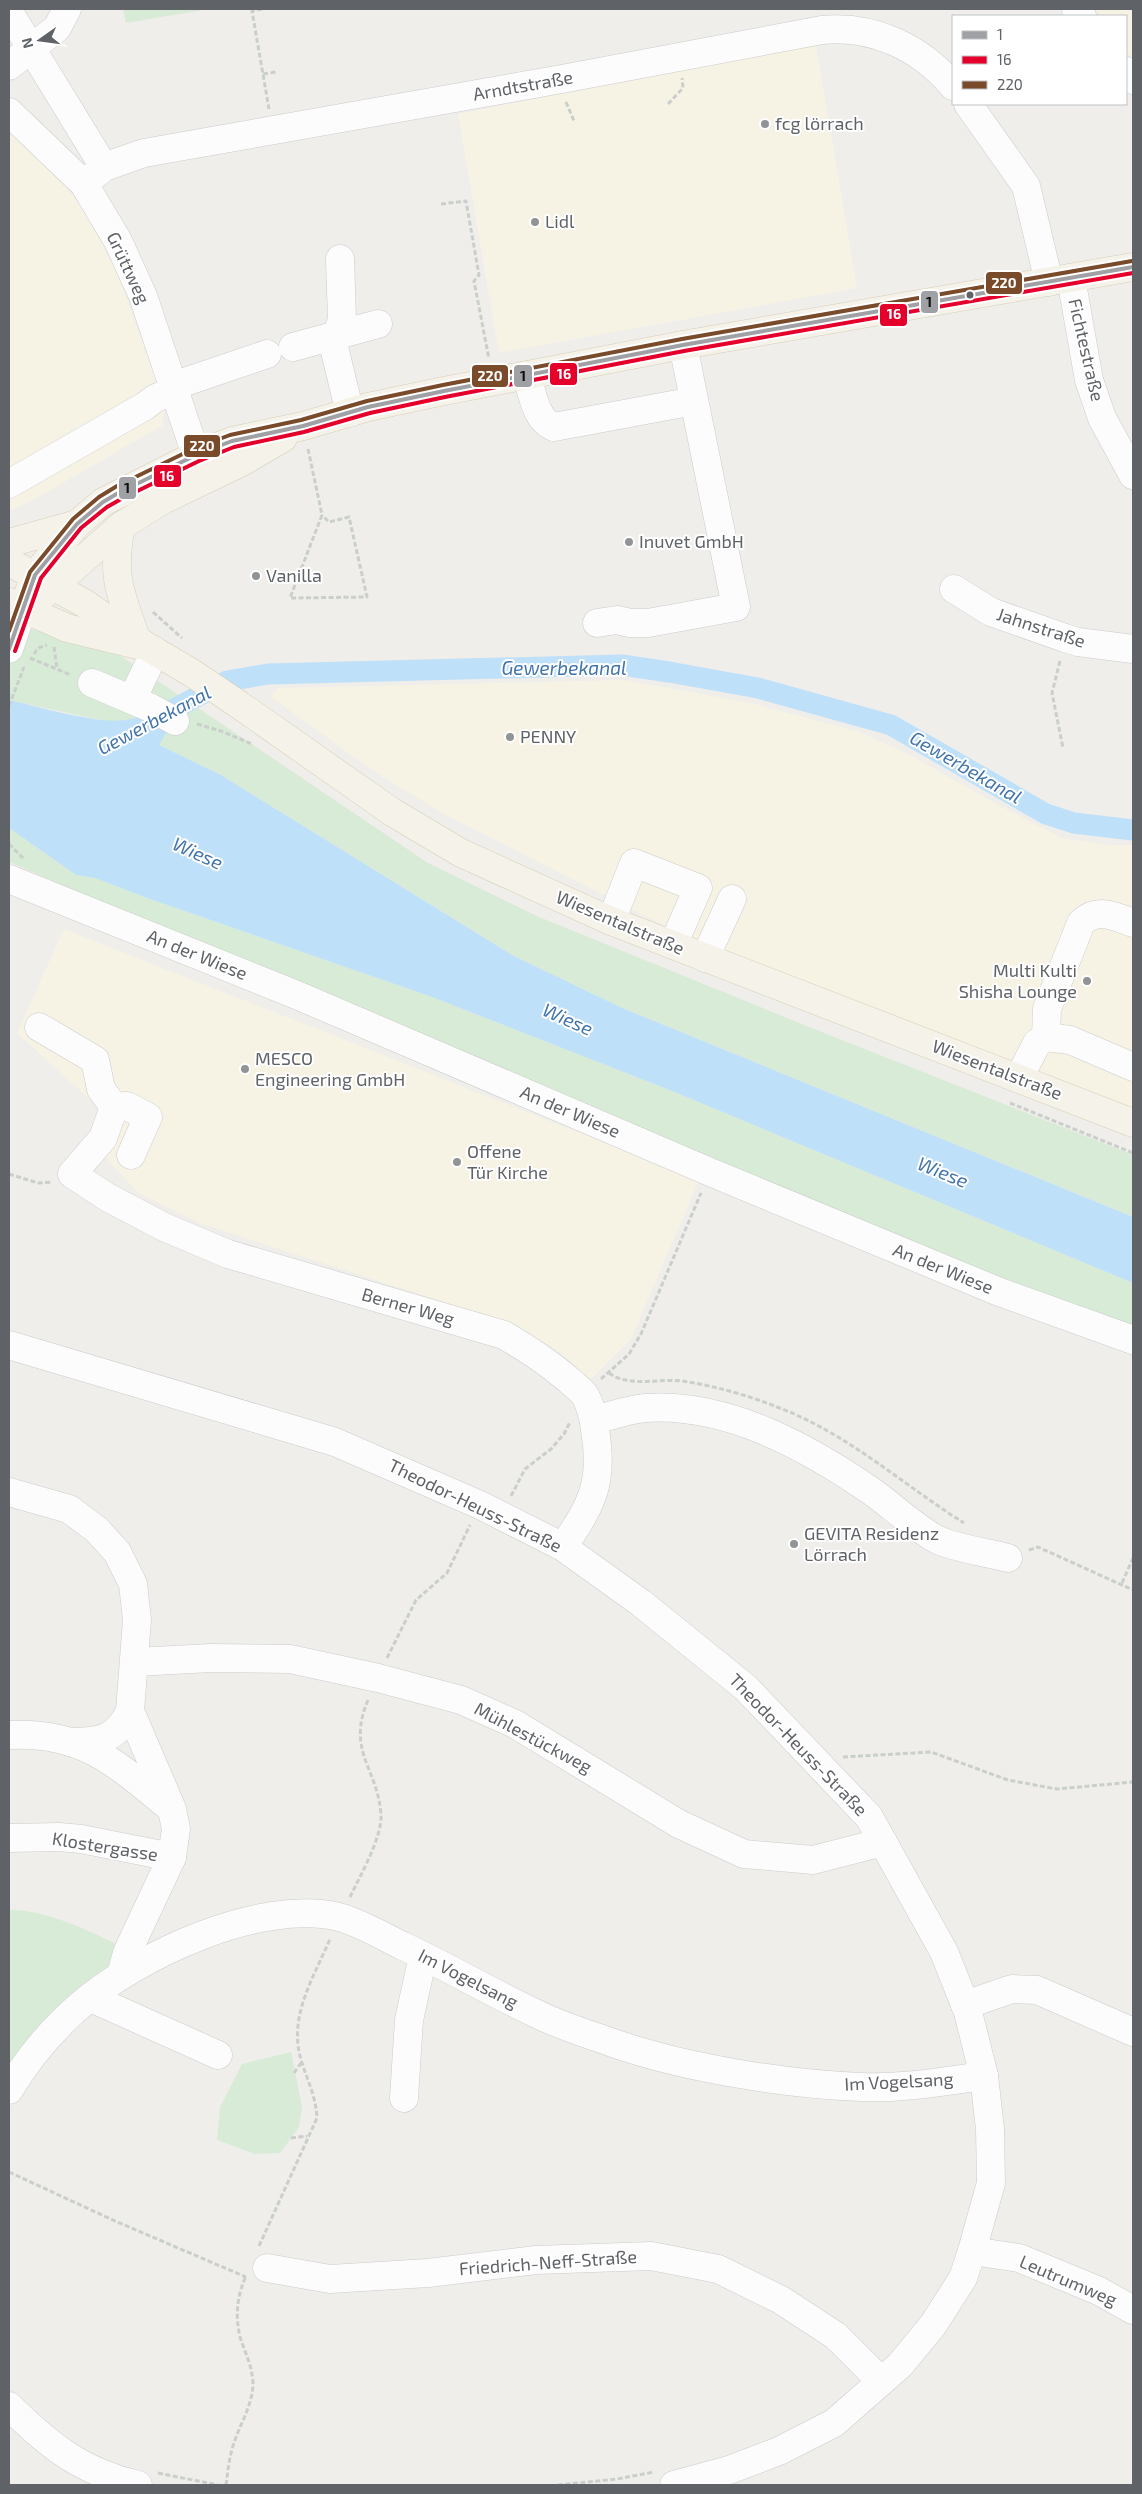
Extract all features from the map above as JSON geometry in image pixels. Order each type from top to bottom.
[{"type":"main road","points":[[44,581],[77,524],[103,502],[120,492],[199,468],[240,463],[303,426],[350,412],[527,374],[683,345],[1133,267]]},
{"type":"main road","points":[[146,645],[67,628],[16,606],[44,581],[121,526],[163,500],[199,468]]},
{"type":"main road","points":[[9,543],[77,524]]},
{"type":"main road","points":[[121,526],[116,551],[117,579],[146,645]]},
{"type":"main road","points":[[9,562],[84,603],[146,645]]},
{"type":"main road","name":"Wiesentalstraße","points":[[146,645],[238,704],[423,832],[461,853],[611,921],[1133,1123]]},
{"type":"street","points":[[9,66],[57,28],[67,9]]},
{"type":"street","points":[[9,12],[30,49],[94,175]]},
{"type":"street","name":"Arndtstraße","points":[[94,175],[144,153],[837,28],[863,31],[894,41],[925,59],[952,85]]},
{"type":"street","points":[[969,105],[1026,186],[1060,280]]},
{"type":"street","name":"Grüttweg","points":[[9,112],[94,175],[118,241],[143,296],[199,468]]},
{"type":"street","points":[[340,259],[342,320],[333,343],[350,412]]},
{"type":"street","name":"Fichtestraße","points":[[1060,280],[1102,418],[1133,475]]},
{"type":"street","points":[[9,484],[174,388],[280,351],[378,324]]},
{"type":"street","points":[[597,622],[617,620],[630,623],[648,623],[736,607],[683,345]]},
{"type":"street","points":[[527,374],[539,414],[548,424],[557,427],[694,401]]},
{"type":"street","name":"Jahnstraße","points":[[954,589],[991,612],[1065,638],[1078,642],[1133,649]]},
{"type":"street","points":[[16,606],[21,658]]},
{"type":"street","points":[[142,704],[146,645]]},
{"type":"street","points":[[92,683],[142,704],[175,721]]},
{"type":"street","points":[[611,921],[634,863],[698,888],[673,945]]},
{"type":"street","name":"An der Wiese","points":[[9,879],[299,996],[710,1172],[997,1292],[1133,1340]]},
{"type":"street","points":[[705,958],[732,899]]},
{"type":"street","points":[[1046,1037],[1047,1009],[1081,923],[1087,917],[1108,913],[1133,923]]},
{"type":"street","points":[[39,1027],[96,1060],[101,1089],[114,1107]]},
{"type":"street","points":[[1019,1078],[1037,1043],[1046,1037],[1070,1040],[1133,1067]]},
{"type":"street","points":[[114,1107],[127,1106],[148,1116],[131,1155]]},
{"type":"street","points":[[72,1174],[103,1138],[114,1107]]},
{"type":"street","name":"Berner Weg","points":[[72,1174],[107,1197],[164,1227],[228,1254],[504,1335],[545,1359],[584,1394],[594,1420],[598,1444],[599,1472],[594,1494],[585,1515],[563,1547]]},
{"type":"street","name":"Theodor-Heuss-Straße","points":[[9,1344],[335,1442],[490,1510],[563,1547],[641,1603],[746,1688],[869,1817],[944,1952],[965,2005],[984,2076],[990,2129],[992,2183],[963,2278],[932,2325],[900,2365],[834,2423],[733,2477],[674,2485]]},
{"type":"street","points":[[594,1420],[644,1408],[671,1408],[698,1411],[747,1424],[792,1443],[834,1466],[938,1540],[1008,1558]]},
{"type":"street","points":[[9,1492],[69,1510],[97,1530],[117,1552],[133,1584],[137,1620],[135,1662],[130,1710],[124,1725],[110,1736],[93,1742],[69,1742]]},
{"type":"street","name":"Mühlestückweg","points":[[135,1662],[211,1658],[290,1659],[378,1678],[461,1700],[515,1724],[679,1824],[744,1854],[813,1860],[883,1842]]},
{"type":"street","points":[[121,1976],[127,1953],[172,1857],[176,1828],[172,1809],[130,1710]]},
{"type":"street","points":[[9,1735],[33,1734],[69,1742],[94,1751],[118,1764],[172,1809]]},
{"type":"street","name":"Klostergasse","points":[[9,1838],[81,1839],[172,1857]]},
{"type":"street","name":"Im Vogelsang","points":[[9,2090],[18,2074],[48,2038],[78,2008],[121,1976],[182,1944],[236,1923],[270,1916],[304,1914],[340,1917],[423,1956],[539,2015],[614,2044],[676,2061],[781,2080],[863,2088],[925,2084],[984,2076]]},
{"type":"street","points":[[404,2098],[409,2020],[423,1956]]},
{"type":"street","points":[[965,2005],[1012,1989],[1037,1990],[1133,2032]]},
{"type":"street","points":[[91,1998],[218,2055]]},
{"type":"street","name":"Leutrumweg","points":[[972,2251],[1019,2258],[1098,2291],[1133,2310]]},
{"type":"street","name":"Friedrich-Neff-Straße","points":[[255,2266],[330,2279],[428,2273],[536,2260],[651,2256],[718,2269],[781,2300],[836,2336],[881,2381]]},
{"type":"street","points":[[9,2406],[34,2432],[71,2460],[80,2476],[115,2480],[147,2479]]},
{"type":"path","points":[[262,9],[252,10],[272,130]]},
{"type":"path","points":[[263,74],[276,72]]},
{"type":"path","points":[[441,204],[466,201],[479,275],[474,281],[493,381]]},
{"type":"path","points":[[303,426],[322,515],[329,522],[349,516],[367,597],[290,598],[322,515]]},
{"type":"path","points":[[146,606],[183,639]]},
{"type":"path","points":[[1063,748],[1052,693],[1065,638]]},
{"type":"path","points":[[9,706],[21,658],[38,648],[53,643],[57,669]]},
{"type":"path","points":[[21,658],[57,669],[92,683]]},
{"type":"path","points":[[213,729],[221,731]]},
{"type":"path","points":[[226,2485],[233,2444],[249,2406],[253,2384],[249,2358],[240,2338],[236,2316],[239,2292],[255,2266],[307,2136],[317,2118],[316,2103],[296,2038],[302,2004],[378,1837],[381,1816],[360,1744],[359,1730],[361,1717],[416,1600],[447,1573],[490,1510],[525,1469],[551,1449],[564,1434],[584,1394],[628,1354],[641,1334],[710,1172]]},
{"type":"path","points":[[9,1174],[38,1183],[49,1183],[72,1174]]},
{"type":"path","points":[[1008,1558],[1038,1547],[1122,1583],[1133,1590]]},
{"type":"path","points":[[1122,1583],[1133,1558]]},
{"type":"path","points":[[837,1751],[848,1764]]},
{"type":"path","points":[[842,1756],[931,1752],[1008,1780],[1057,1789],[1133,1782]]},
{"type":"path","points":[[294,2073],[302,2062]]},
{"type":"path","points":[[291,2138],[307,2136]]},
{"type":"path","points":[[9,2172],[115,2221],[255,2266]]},
{"type":"path","points":[[147,2479],[218,2485]]},
{"type":"shaded area","points":[[1095,9],[1133,9],[1133,60],[1127,51],[1127,15],[1100,15]]},
{"type":"shaded area","points":[[816,45],[857,288],[499,353],[458,114]]},
{"type":"shaded area","points":[[9,125],[43,157],[86,213],[119,276],[164,404],[163,425],[35,499],[9,511]]},
{"type":"shaded area","points":[[624,680],[751,703],[859,732],[908,754],[998,805],[1062,838],[1109,845],[1133,845],[1133,1111],[681,934],[444,814],[369,768],[271,697],[278,688]]},
{"type":"shaded area","points":[[64,929],[699,1180],[631,1339],[588,1382],[571,1362],[552,1347],[497,1319],[202,1224],[139,1193],[89,1140],[98,1107],[17,1033]]},
{"type":"green space","points":[[123,9],[209,9],[126,23]]},
{"type":"green space","points":[[9,624],[109,648],[428,863],[539,917],[819,1031],[1133,1155],[1133,1217],[620,1007],[512,955],[221,775],[159,745],[135,720],[109,722],[9,700]]},
{"type":"green space","points":[[9,828],[76,875],[95,878],[147,898],[432,997],[677,1093],[1133,1283],[1133,1344],[9,862]]},
{"type":"green space","points":[[9,1910],[38,1913],[52,1917],[80,1927],[120,1946],[112,1964],[54,2011],[32,2034],[9,2064]]},
{"type":"green space","points":[[291,2052],[302,2107],[299,2127],[280,2153],[255,2154],[217,2140],[220,2107],[242,2064]]},
{"type":"water","name":"Wiese","points":[[9,700],[57,712],[97,719],[115,721],[141,715],[167,731],[159,745],[221,775],[512,955],[620,1007],[1133,1217],[1133,1283],[677,1093],[432,997],[147,898],[95,878],[76,875],[9,828]]},
{"type":"waterway","name":"Gewerbekanal","points":[[153,720],[227,681],[268,674],[622,665],[758,688],[891,725],[1046,814],[1074,823],[1133,830]]},
{"type":"transit line","name":"220","points":[[9,631],[30,572],[73,519],[99,497],[117,486],[193,449],[230,435],[301,420],[367,401],[443,385],[682,339],[1132,261]]},
{"type":"transit line","name":"1","points":[[9,649],[35,575],[77,524],[103,502],[120,492],[196,455],[232,441],[303,426],[368,407],[444,391],[683,345],[1133,267]]},
{"type":"transit line","name":"16","points":[[15,651],[41,578],[81,528],[107,507],[123,498],[199,461],[234,447],[304,432],[370,413],[445,397],[684,351],[1133,273]]},
{"type":"place","name":"fcg lörrach","points":[[765,124]]},
{"type":"place","name":"Lidl","points":[[535,222]]},
{"type":"place","name":"Inuvet GmbH","points":[[629,542]]},
{"type":"place","name":"Vanilla","points":[[256,576]]},
{"type":"place","name":"PENNY","points":[[510,737]]},
{"type":"place","name":"Multi Kulti Shisha Lounge","points":[[1087,981]]},
{"type":"place","name":"MESCO Engineering GmbH","points":[[245,1069]]},
{"type":"place","name":"Offene Tür Kirche","points":[[457,1162]]},
{"type":"place","name":"GEVITA Residenz Lörrach","points":[[794,1544]]}]
